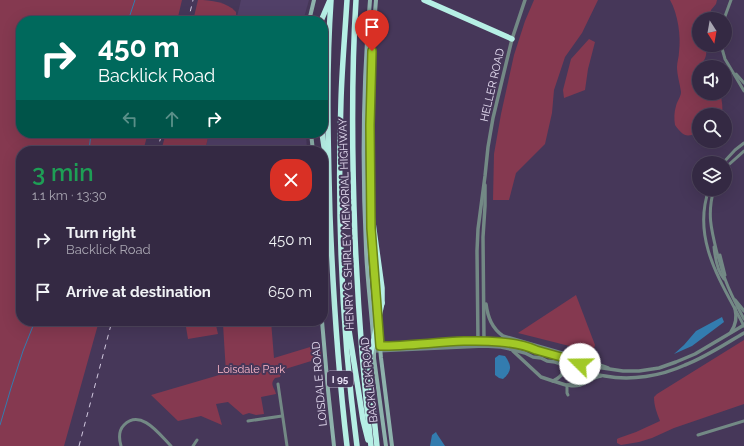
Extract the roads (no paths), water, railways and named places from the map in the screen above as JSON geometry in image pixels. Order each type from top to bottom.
[{"type":"highway","points":[[323,16],[331,0]]},
{"type":"highway","name":"HENRY G. SHIRLEY MEMORIAL HIGHWAY","points":[[331,0],[328,71],[329,170],[335,318],[347,446]]},
{"type":"highway","points":[[347,0],[341,115],[340,171],[342,267],[347,350],[357,446]]},
{"type":"highway","name":"HENRY G. SHIRLEY MEMORIAL HIGHWAY","points":[[356,0],[353,45],[352,141],[361,344],[370,446]]},
{"type":"highway","points":[[424,0],[512,39]]},
{"type":"highway","points":[[328,165],[329,170]]},
{"type":"highway","points":[[370,201],[383,295],[372,351],[370,379],[377,446]]},
{"type":"highway","points":[[342,267],[364,429],[370,446]]},
{"type":"main road","points":[[310,16],[314,0]]},
{"type":"main road","name":"BACKLICK ROAD","points":[[370,0],[366,51],[364,126],[366,249],[372,351],[386,446]]},
{"type":"main road","name":"BACKLICK ROAD","points":[[376,0],[372,57],[370,201],[380,351],[392,446]]},
{"type":"main road","name":"LOISDALE ROAD","points":[[322,326],[334,446]]},
{"type":"street","name":"HELLER ROAD","points":[[478,346],[478,229],[491,132],[512,39],[525,0]]},
{"type":"street","points":[[727,12],[731,0]]},
{"type":"street","points":[[723,52],[725,59],[744,91]]},
{"type":"street","points":[[733,72],[744,84]]},
{"type":"street","points":[[729,156],[744,143]]},
{"type":"street","points":[[732,162],[744,151]]},
{"type":"street","name":"HELLER ROAD","points":[[484,346],[483,237],[486,176]]},
{"type":"street","points":[[372,351],[380,346],[484,340],[506,342],[596,367],[623,371],[639,371],[659,368],[694,354],[744,326],[720,282],[707,248],[704,207],[707,196]]},
{"type":"street","points":[[712,196],[710,210],[710,227],[717,264],[722,277],[726,280],[744,319]]},
{"type":"street","points":[[484,289],[487,313],[490,322],[493,327],[503,336],[586,360],[612,370]]},
{"type":"street","points":[[735,300],[744,311]]},
{"type":"street","points":[[730,334],[736,321],[735,308]]},
{"type":"street","points":[[372,351],[478,346],[502,347],[547,361],[603,375],[623,378],[654,375],[685,366],[744,333]]},
{"type":"street","points":[[506,342],[520,341]]},
{"type":"street","points":[[510,349],[541,377],[567,385],[577,387],[581,386],[598,376],[603,375]]},
{"type":"street","points":[[553,381],[563,374],[564,370],[559,356]]},
{"type":"street","points":[[567,385],[575,381],[578,377],[580,369],[579,362]]},
{"type":"street","points":[[278,384],[287,446]]},
{"type":"street","points":[[567,385],[568,395]]},
{"type":"street","points":[[248,421],[282,416]]},
{"type":"street","points":[[121,446],[119,437],[121,430],[132,420],[145,422],[171,446]]},
{"type":"street","points":[[698,435],[744,421]]},
{"type":"street","points":[[193,446],[197,440]]},
{"type":"water","points":[[722,317],[724,322],[692,346],[674,354],[696,331]]},
{"type":"water","points":[[499,355],[505,356],[510,366],[508,373],[503,379],[495,375],[495,358]]},
{"type":"water","points":[[436,432],[445,446],[430,446],[432,435]]},
{"type":"waterway","points":[[130,16],[135,0]]},
{"type":"waterway","points":[[90,138],[90,146]]},
{"type":"waterway","points":[[0,425],[23,351],[33,326]]},
{"type":"railway","points":[[189,16],[193,0]]},
{"type":"railway","points":[[158,146],[161,138]]},
{"type":"railway","points":[[79,446],[111,326]]},
{"type":"park label","name":"Loisdale Park","points":[[251,369]]}]
